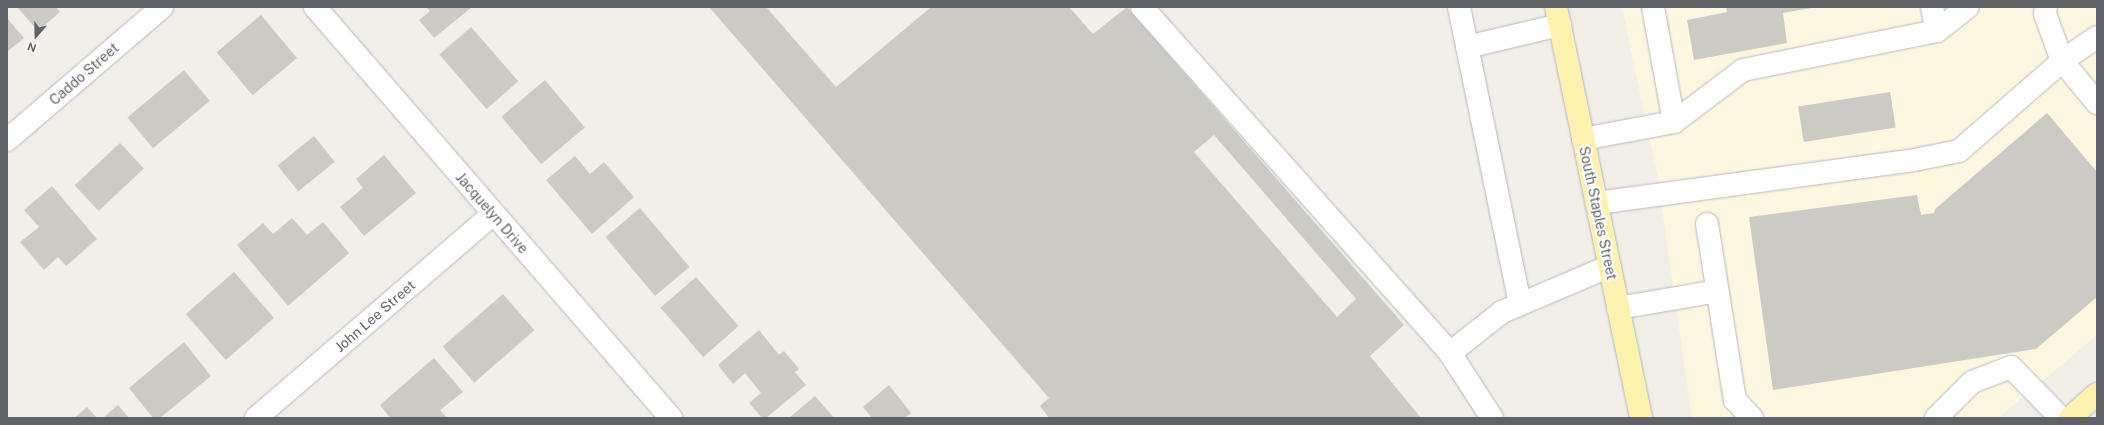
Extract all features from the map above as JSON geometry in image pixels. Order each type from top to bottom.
[{"type":"main road","name":"South Staples Street","points":[[1558,16],[1641,418]]},
{"type":"main road","points":[[2070,418],[2097,394]]},
{"type":"street","name":"Caddo Street","points":[[7,140],[162,7]]},
{"type":"street","name":"Jacquelyn Drive","points":[[315,7],[672,418]]},
{"type":"street","points":[[1142,7],[1450,352],[1492,418]]},
{"type":"street","points":[[1459,7],[1520,304]]},
{"type":"street","points":[[1653,7],[1674,122]]},
{"type":"street","points":[[1932,7],[1937,31]]},
{"type":"street","points":[[1583,139],[1674,122],[1744,70],[1937,31],[1968,7]]},
{"type":"street","points":[[2046,7],[2045,14],[2062,61],[2097,103]]},
{"type":"street","points":[[1467,47],[1558,16]]},
{"type":"street","points":[[1597,203],[1914,160],[1959,151],[2062,61],[2097,37]]},
{"type":"street","name":"John Lee Street","points":[[256,418],[494,214]]},
{"type":"street","points":[[1707,224],[1735,400],[1752,418]]},
{"type":"street","points":[[1450,352],[1502,312],[1610,266]]},
{"type":"street","points":[[1618,308],[1718,291]]},
{"type":"street","points":[[1936,418],[1972,382],[2011,366],[2061,418]]},
{"type":"shaded area","points":[[1622,7],[2097,7],[2097,335],[1998,418],[1692,418],[1657,174]]},
{"type":"building","points":[[17,7],[56,7],[60,12],[38,31]]},
{"type":"building","points":[[426,7],[472,7],[434,38],[419,20],[430,11]]},
{"type":"building","points":[[709,7],[766,7],[836,87],[931,7],[1069,7],[1093,34],[1127,7],[1404,325],[1370,356],[1421,418],[1049,418],[1040,406],[1049,398]],"holes":[[[1214,135],[1356,299],[1337,317],[1194,152]]]},
{"type":"building","points":[[1726,7],[1811,8],[1783,13],[1787,43],[1694,60],[1687,20],[1727,12]]},
{"type":"building","points":[[261,15],[297,58],[253,95],[217,52]]},
{"type":"building","points":[[7,18],[24,38],[7,52]]},
{"type":"building","points":[[471,27],[518,81],[487,109],[439,55]]},
{"type":"building","points":[[184,70],[210,101],[153,148],[127,118]]},
{"type":"building","points":[[545,80],[585,127],[541,164],[501,117]]},
{"type":"building","points":[[1890,92],[1896,128],[1804,142],[1798,107]]},
{"type":"building","points":[[2047,113],[2097,172],[2097,297],[2036,349],[1773,390],[1749,217],[1917,195],[1921,215],[1934,213],[1935,209]]},
{"type":"building","points":[[314,136],[335,162],[298,191],[277,166]]},
{"type":"building","points":[[120,143],[144,169],[99,211],[75,185]]},
{"type":"building","points":[[384,155],[416,193],[364,236],[340,207],[363,188],[356,179]]},
{"type":"building","points":[[575,156],[590,174],[604,162],[634,197],[592,234],[546,180]]},
{"type":"building","points":[[52,186],[97,239],[66,266],[58,257],[44,270],[20,242],[39,227],[24,210]]},
{"type":"building","points":[[640,208],[689,267],[655,296],[606,237]]},
{"type":"building","points":[[292,218],[307,235],[323,222],[349,253],[288,306],[237,245],[263,223],[273,234]]},
{"type":"building","points":[[234,272],[274,318],[226,360],[186,314]]},
{"type":"building","points":[[696,277],[739,326],[703,357],[661,308]]},
{"type":"building","points":[[503,294],[534,330],[474,383],[443,346]]},
{"type":"building","points":[[759,330],[779,355],[784,351],[799,369],[795,372],[806,385],[766,418],[762,418],[749,403],[761,393],[745,373],[733,384],[718,365]]},
{"type":"building","points":[[184,342],[211,376],[160,418],[153,418],[129,388]]},
{"type":"building","points":[[434,358],[463,392],[440,410],[447,418],[390,418],[380,405]]},
{"type":"building","points":[[889,385],[911,413],[905,418],[872,418],[863,407]]},
{"type":"building","points":[[815,396],[834,418],[789,418]]},
{"type":"building","points":[[118,405],[129,418],[103,418]]},
{"type":"building","points":[[87,407],[97,418],[74,418]]}]
